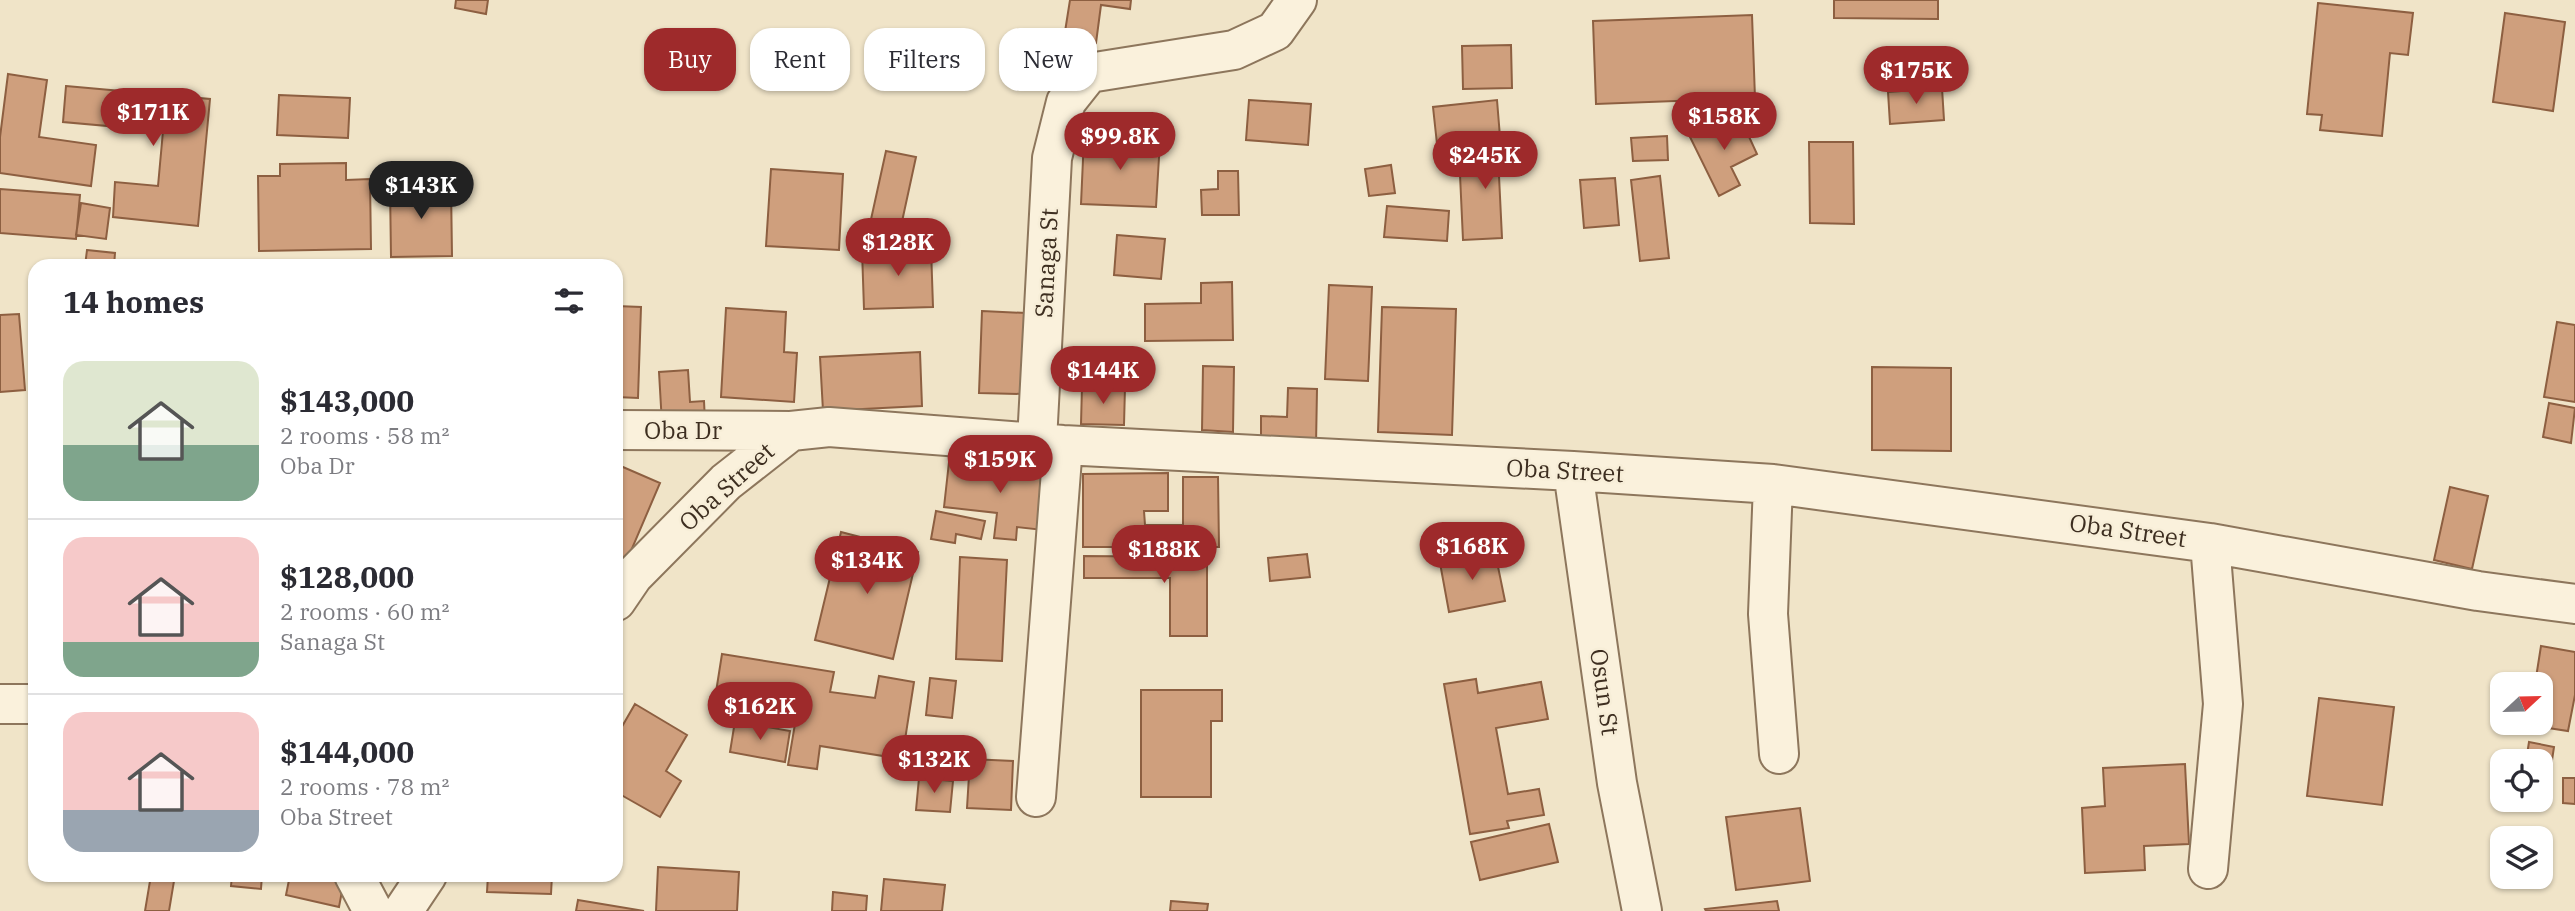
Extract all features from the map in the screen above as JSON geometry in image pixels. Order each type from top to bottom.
[{"type":"street","name":"Sanaga St","points":[[1036,797],[1050,443],[1052,158],[1066,102],[1089,73],[1234,50],[1275,31],[1297,0]]},
{"type":"street","name":"Oba Street","points":[[623,591],[633,576],[726,482],[792,431],[829,427],[1050,443],[1773,484],[2210,543],[2479,591],[2575,604]]},
{"type":"street","name":"Oba Dr","points":[[623,430],[792,431]]},
{"type":"street","name":"Osun St","points":[[1573,471],[1617,783],[1642,911]]},
{"type":"street","points":[[1773,484],[1768,614],[1779,754]]},
{"type":"street","points":[[2208,869],[2223,704],[2210,543]]},
{"type":"street","points":[[0,704],[28,704]]},
{"type":"street","points":[[358,882],[373,911]]},
{"type":"street","points":[[403,911],[422,882]]},
{"type":"building","points":[[456,0],[488,0],[486,14],[455,8]]},
{"type":"building","points":[[1070,0],[1131,0],[1130,9],[1101,5],[1097,35],[1097,28],[1066,28]]},
{"type":"building","points":[[1834,0],[1938,0],[1938,19],[1834,18]]},
{"type":"building","points":[[2318,3],[2413,13],[2408,55],[2390,53],[2382,136],[2320,130],[2322,115],[2307,114]]},
{"type":"building","points":[[2505,13],[2565,22],[2553,111],[2493,102]]},
{"type":"building","points":[[1752,15],[1755,98],[1596,104],[1593,21]]},
{"type":"building","points":[[1511,45],[1512,88],[1463,89],[1462,46]]},
{"type":"building","points":[[8,74],[47,80],[39,137],[96,145],[91,186],[0,173],[0,137]]},
{"type":"building","points":[[66,86],[210,99],[198,226],[113,217],[115,182],[158,186],[163,131],[63,122]]},
{"type":"building","points":[[1942,88],[1944,120],[1890,124],[1888,92]]},
{"type":"building","points":[[279,95],[350,98],[348,138],[277,135]]},
{"type":"building","points":[[1249,100],[1311,104],[1308,145],[1246,140]]},
{"type":"building","points":[[1497,100],[1500,137],[1437,144],[1433,107]]},
{"type":"building","points":[[1739,115],[1757,154],[1731,167],[1740,185],[1719,196],[1690,137]]},
{"type":"building","points":[[1667,136],[1668,160],[1633,161],[1631,138]]},
{"type":"building","points":[[1084,137],[1160,141],[1156,207],[1081,204]]},
{"type":"building","points":[[1809,142],[1853,142],[1854,224],[1810,223]]},
{"type":"building","points":[[1520,150],[1521,175],[1499,176],[1502,238],[1463,240],[1459,153]]},
{"type":"building","points":[[886,151],[916,157],[898,240],[868,233]]},
{"type":"building","points":[[346,163],[346,180],[370,179],[371,249],[259,251],[258,176],[280,176],[280,164]]},
{"type":"building","points":[[1391,165],[1395,193],[1369,196],[1365,169]]},
{"type":"building","points":[[771,169],[843,174],[839,250],[766,246]]},
{"type":"building","points":[[1218,171],[1238,171],[1239,215],[1202,215],[1201,190],[1218,189]]},
{"type":"building","points":[[1660,176],[1669,258],[1640,261],[1631,180]]},
{"type":"building","points":[[1615,178],[1619,225],[1584,228],[1580,180]]},
{"type":"building","points":[[390,186],[451,186],[452,256],[391,257]]},
{"type":"building","points":[[0,189],[80,195],[76,239],[0,233]]},
{"type":"building","points":[[81,203],[110,208],[106,239],[76,235]]},
{"type":"building","points":[[1387,206],[1449,211],[1447,241],[1384,237]]},
{"type":"building","points":[[1117,235],[1165,239],[1161,279],[1114,275]]},
{"type":"building","points":[[931,248],[933,307],[864,309],[862,250]]},
{"type":"building","points":[[87,250],[115,253],[115,259],[86,259]]},
{"type":"building","points":[[1232,282],[1233,340],[1145,341],[1145,304],[1201,303],[1201,283]]},
{"type":"building","points":[[1329,285],[1372,287],[1368,381],[1325,379]]},
{"type":"building","points":[[623,306],[641,307],[638,398],[623,397]]},
{"type":"building","points":[[1382,307],[1456,309],[1452,435],[1378,432]]},
{"type":"building","points":[[726,308],[786,312],[784,352],[797,353],[794,402],[721,397]]},
{"type":"building","points":[[982,311],[1026,313],[1023,394],[979,393]]},
{"type":"building","points":[[19,314],[25,390],[0,392],[0,315]]},
{"type":"building","points":[[2557,322],[2575,325],[2575,402],[2544,397]]},
{"type":"building","points":[[920,352],[922,406],[823,411],[820,357]]},
{"type":"building","points":[[1203,366],[1234,367],[1233,432],[1202,430]]},
{"type":"building","points":[[1872,367],[1951,368],[1951,451],[1872,450]]},
{"type":"building","points":[[688,370],[690,402],[704,401],[705,422],[662,424],[659,372]]},
{"type":"building","points":[[1082,386],[1125,387],[1124,425],[1081,424]]},
{"type":"building","points":[[1288,388],[1317,389],[1316,445],[1261,445],[1261,416],[1287,417]]},
{"type":"building","points":[[2549,403],[2575,408],[2571,443],[2543,437]]},
{"type":"building","points":[[949,462],[1049,472],[1043,530],[1017,527],[1016,540],[994,538],[997,513],[944,507]]},
{"type":"building","points":[[623,467],[660,483],[623,570]]},
{"type":"building","points":[[1168,473],[1168,511],[1144,511],[1145,525],[1183,525],[1183,477],[1218,477],[1219,547],[1083,547],[1083,474]]},
{"type":"building","points":[[2450,487],[2488,496],[2472,569],[2434,560]]},
{"type":"building","points":[[936,511],[985,521],[981,539],[956,534],[955,543],[931,539]]},
{"type":"building","points":[[841,532],[918,552],[893,659],[815,640]]},
{"type":"building","points":[[1495,552],[1505,601],[1449,612],[1440,563]]},
{"type":"building","points":[[1307,554],[1310,577],[1270,581],[1268,558]]},
{"type":"building","points":[[1084,556],[1207,557],[1207,636],[1170,636],[1170,578],[1084,578]]},
{"type":"building","points":[[960,557],[1007,560],[1002,661],[956,659]]},
{"type":"building","points":[[2541,646],[2575,652],[2575,695],[2568,731],[2553,729],[2553,672],[2537,672]]},
{"type":"building","points":[[722,654],[834,672],[830,692],[875,698],[879,676],[914,682],[902,759],[820,746],[817,769],[788,765],[795,724],[713,711]]},
{"type":"building","points":[[930,678],[956,681],[952,718],[926,715]]},
{"type":"building","points":[[1476,679],[1478,693],[1541,682],[1548,719],[1496,728],[1508,794],[1539,789],[1544,815],[1507,821],[1509,828],[1470,834],[1444,684]]},
{"type":"building","points":[[1141,690],[1222,690],[1222,721],[1211,721],[1211,797],[1141,797]]},
{"type":"building","points":[[2319,698],[2394,707],[2382,805],[2307,796]]},
{"type":"building","points":[[635,704],[687,735],[666,771],[681,781],[660,817],[623,796],[623,725]]},
{"type":"building","points":[[735,721],[790,731],[785,762],[730,752]]},
{"type":"building","points":[[2529,742],[2554,747],[2553,754],[2553,749],[2528,749]]},
{"type":"building","points":[[970,759],[1013,761],[1011,810],[967,808]]},
{"type":"building","points":[[2185,764],[2189,844],[2144,846],[2145,870],[2085,873],[2082,808],[2105,806],[2103,768]]},
{"type":"building","points":[[919,778],[953,781],[950,812],[916,810]]},
{"type":"building","points":[[2563,778],[2575,778],[2575,804],[2563,803]]},
{"type":"building","points":[[1800,808],[1810,881],[1736,890],[1726,817]]},
{"type":"building","points":[[1549,824],[1558,862],[1480,880],[1471,842]]},
{"type":"building","points":[[658,867],[739,872],[737,911],[656,911]]},
{"type":"building","points":[[884,879],[945,885],[942,911],[881,911]]},
{"type":"building","points":[[150,882],[174,882],[169,911],[145,911]]},
{"type":"building","points":[[231,882],[262,882],[261,889],[231,886]]},
{"type":"building","points":[[289,882],[344,882],[339,907],[286,895]]},
{"type":"building","points":[[488,882],[552,882],[551,894],[487,892]]},
{"type":"building","points":[[833,892],[867,896],[866,911],[832,911]]},
{"type":"building","points":[[578,900],[644,911],[576,911]]},
{"type":"building","points":[[1171,901],[1208,904],[1207,911],[1170,911]]},
{"type":"building","points":[[1777,901],[1779,911],[1705,909]]}]
